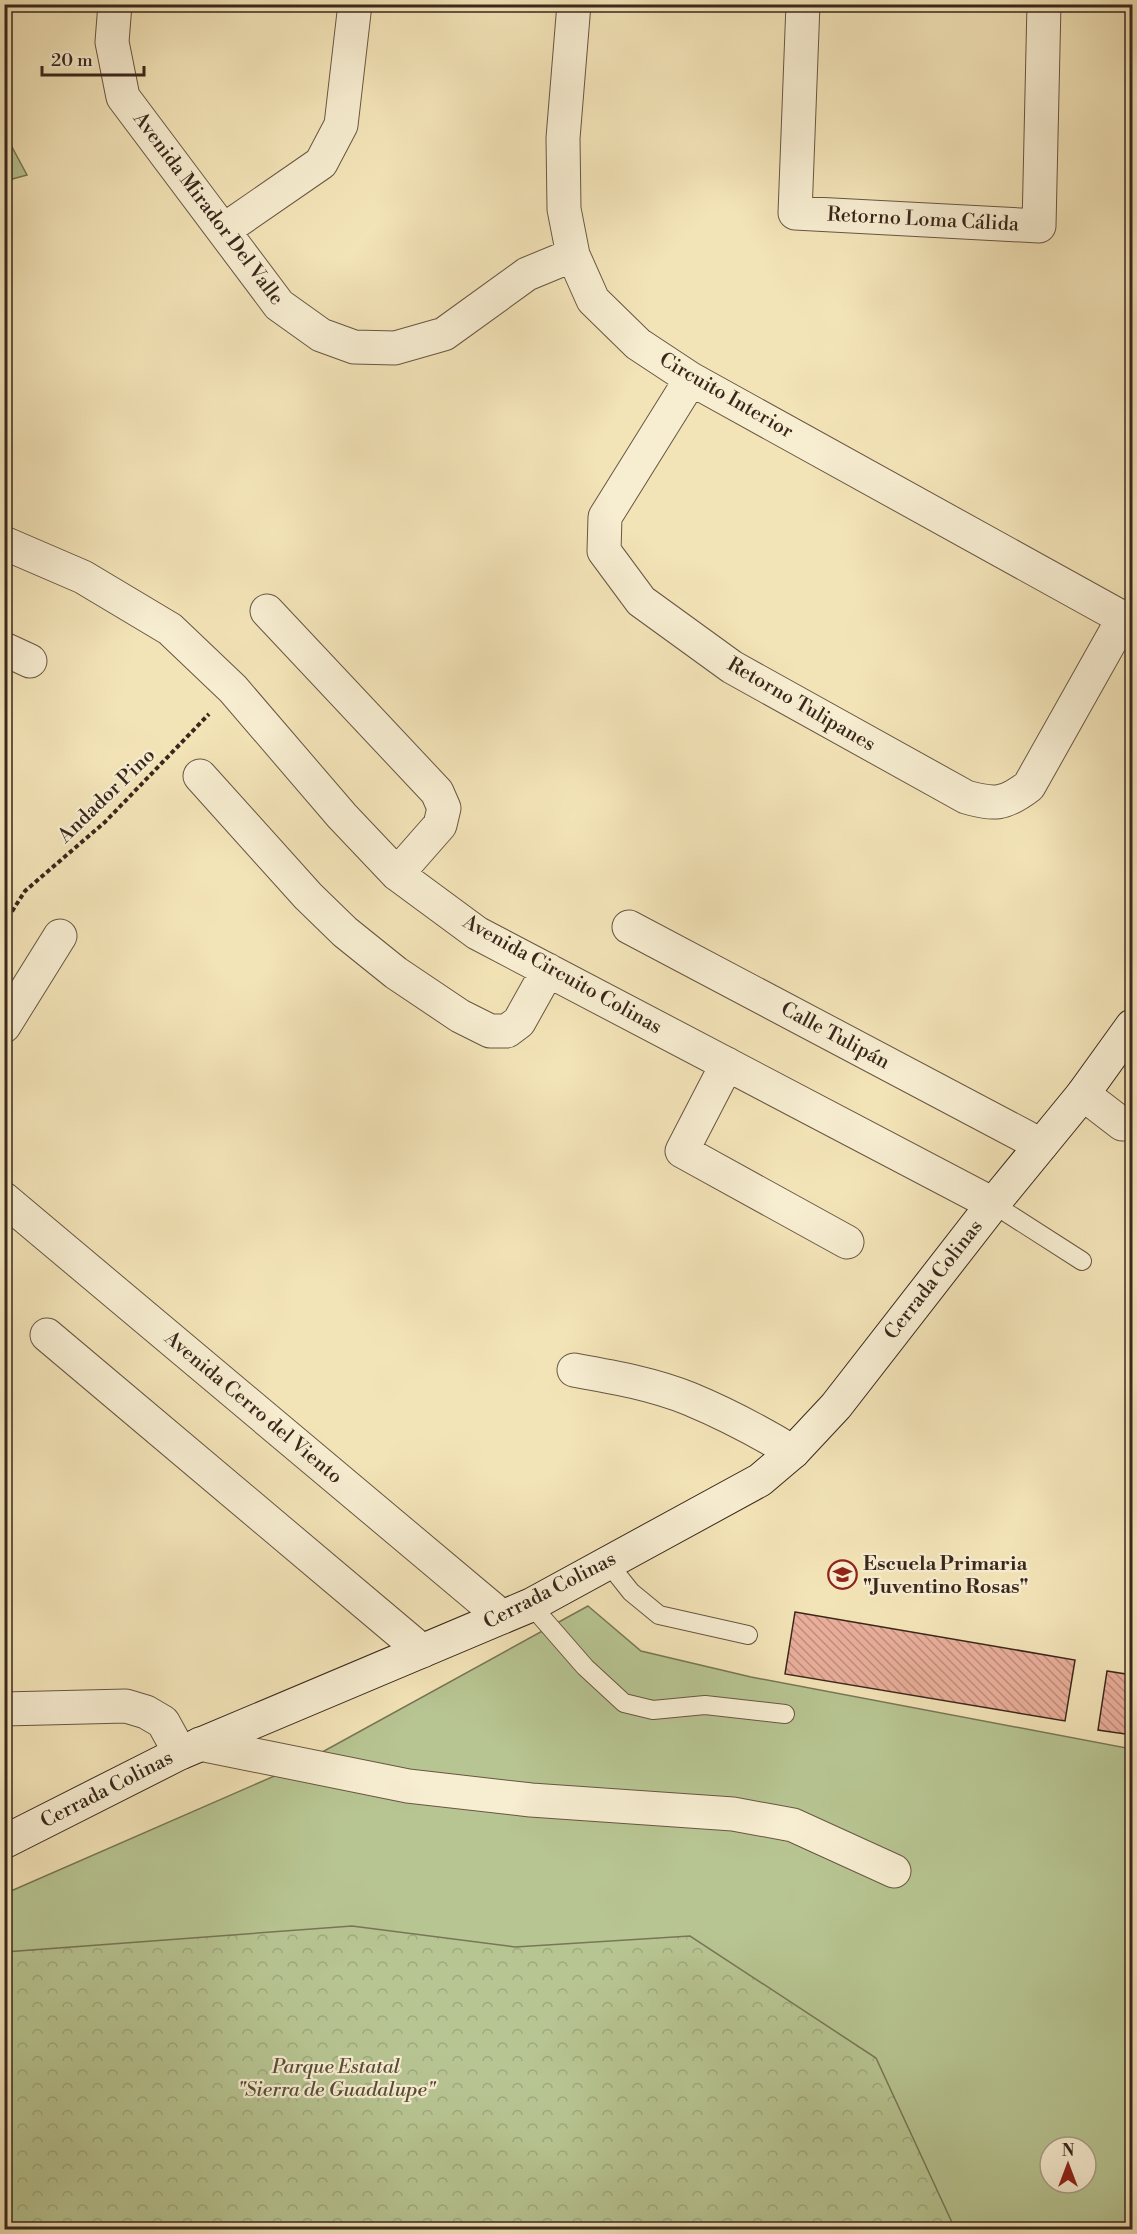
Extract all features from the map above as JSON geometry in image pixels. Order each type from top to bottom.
[{"type":"street","name":"Avenida Mirador Del Valle","points":[[115,4],[112,42],[123,97],[279,305],[321,335],[354,347],[395,348],[444,334],[527,274],[573,255]]},
{"type":"street","points":[[224,230],[321,163],[341,125],[355,4]]},
{"type":"street","name":"Circuito Interior","points":[[574,4],[563,138],[564,209],[573,255],[593,300],[638,344],[692,379],[1128,620]]},
{"type":"street","name":"Retorno Loma Cálida","points":[[803,4],[795,213],[1039,226],[1044,4]]},
{"type":"street","name":"Retorno Tulipanes","points":[[692,379],[604,517],[604,551],[641,600],[732,667],[966,797],[988,803],[1012,799],[1029,786],[1128,620]]},
{"type":"street","name":"Avenida Circuito Colinas","points":[[4,543],[83,577],[170,629],[233,689],[342,816],[397,874],[477,933],[993,1204]]},
{"type":"street","points":[[267,611],[436,792],[444,808],[440,825],[397,874]]},
{"type":"street","points":[[200,776],[308,896],[345,932],[396,973],[460,1016],[490,1031],[507,1031],[519,1022],[548,970]]},
{"type":"street","name":"Calle Tulipán","points":[[629,927],[1041,1145]]},
{"type":"street","points":[[4,1026],[60,936]]},
{"type":"street","points":[[993,1204],[1083,1094],[1132,1026]]},
{"type":"street","points":[[727,1064],[682,1151],[847,1242]]},
{"type":"street","points":[[1083,1094],[1122,1124],[1132,1124]]},
{"type":"street","name":"Avenida Cerro del Viento","points":[[4,1199],[517,1611]]},
{"type":"street","name":"Cerrada Colinas","points":[[4,1842],[190,1749],[517,1611],[760,1480],[794,1452],[836,1406],[993,1204]]},
{"type":"street","points":[[47,1335],[422,1651]]},
{"type":"street","points":[[574,1370],[635,1382],[689,1398],[747,1424],[794,1452]]},
{"type":"street","points":[[4,1709],[126,1706],[146,1712],[163,1722],[190,1749],[408,1786],[531,1800],[733,1814],[794,1825],[894,1871]]},
{"type":"lane","points":[[993,1204],[1082,1261]]},
{"type":"lane","points":[[608,1563],[631,1592],[659,1615],[748,1635]]},
{"type":"lane","points":[[517,1611],[585,1667],[624,1703],[653,1710],[705,1705],[785,1714]]},
{"type":"path","name":"Andador Pino","points":[[4,924],[25,891],[105,822],[233,689]]},
{"type":"green space","points":[[5,134],[27,175],[4,181]]},
{"type":"green space","points":[[588,1606],[641,1651],[751,1677],[1132,1749],[1132,2229],[5,2229],[4,1894],[295,1767]]},
{"type":"green space","name":"Parque Estatal \"Sierra de Guadalupe\"","points":[[352,1926],[515,1947],[690,1936],[876,2058],[955,2229],[5,2229],[5,1952]]},
{"type":"building","points":[[795,1612],[1075,1660],[1065,1721],[785,1674]]},
{"type":"building","points":[[1107,1671],[1132,1675],[1132,1735],[1098,1730]]},
{"type":"place","name":"Escuela Primaria \"Juventino Rosas\"","points":[[842,1575]]}]
